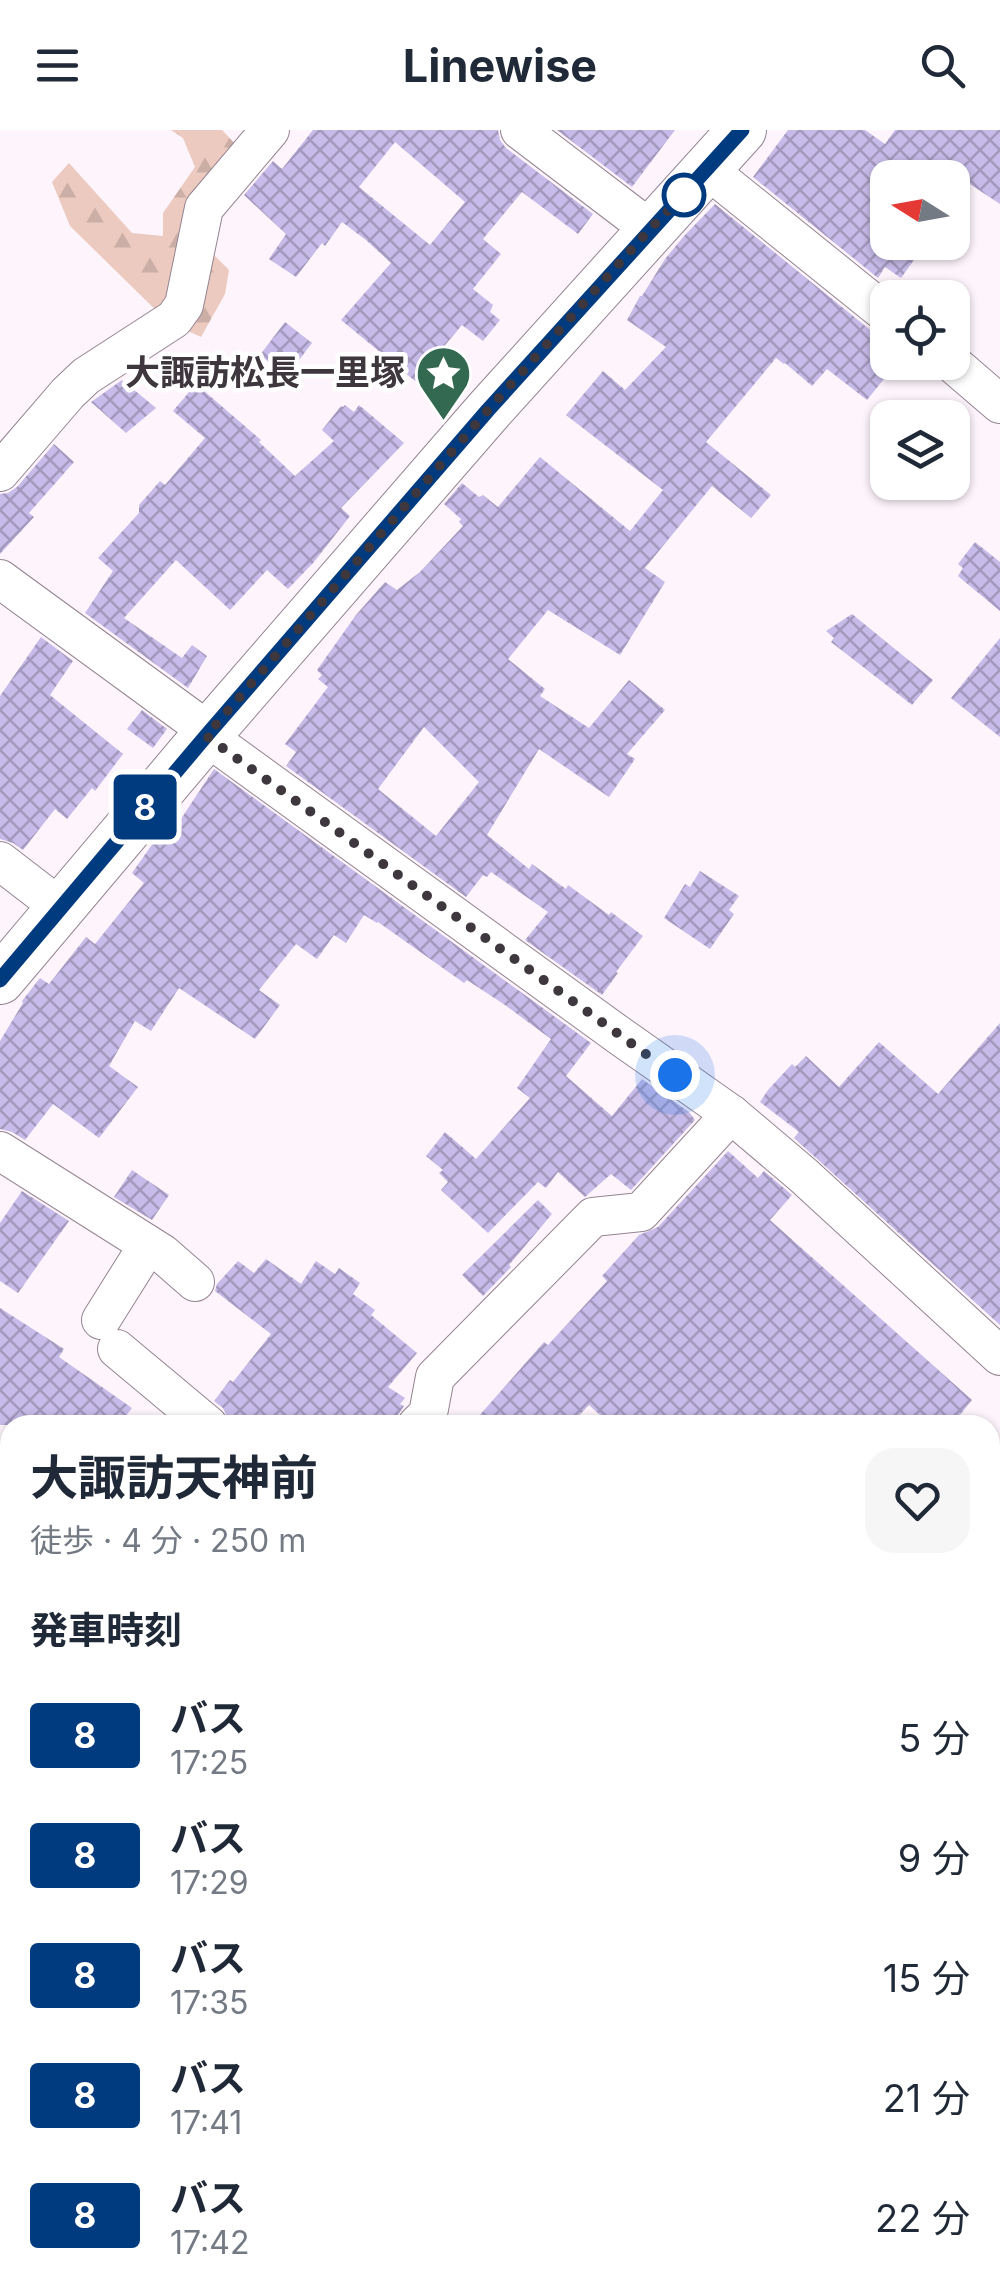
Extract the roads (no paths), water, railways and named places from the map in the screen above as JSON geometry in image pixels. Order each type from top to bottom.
[{"type":"street","points":[[0,472],[86,376],[174,318],[184,305],[204,208],[270,130]]},
{"type":"street","points":[[520,130],[650,229]]},
{"type":"street","points":[[0,980],[488,410],[742,130]]},
{"type":"street","points":[[708,170],[870,300]]},
{"type":"street","points":[[970,378],[1000,404]]},
{"type":"street","points":[[0,579],[194,720],[206,736],[731,1114],[1000,1356]]},
{"type":"street","points":[[0,861],[61,908]]},
{"type":"street","points":[[427,1415],[436,1377],[592,1217],[641,1212],[731,1114]]},
{"type":"street","points":[[0,1151],[148,1245],[195,1282]]},
{"type":"street","points":[[148,1245],[109,1335],[197,1415]]},
{"type":"place","name":"大諏訪松長一里塚","points":[[444,422]]}]
